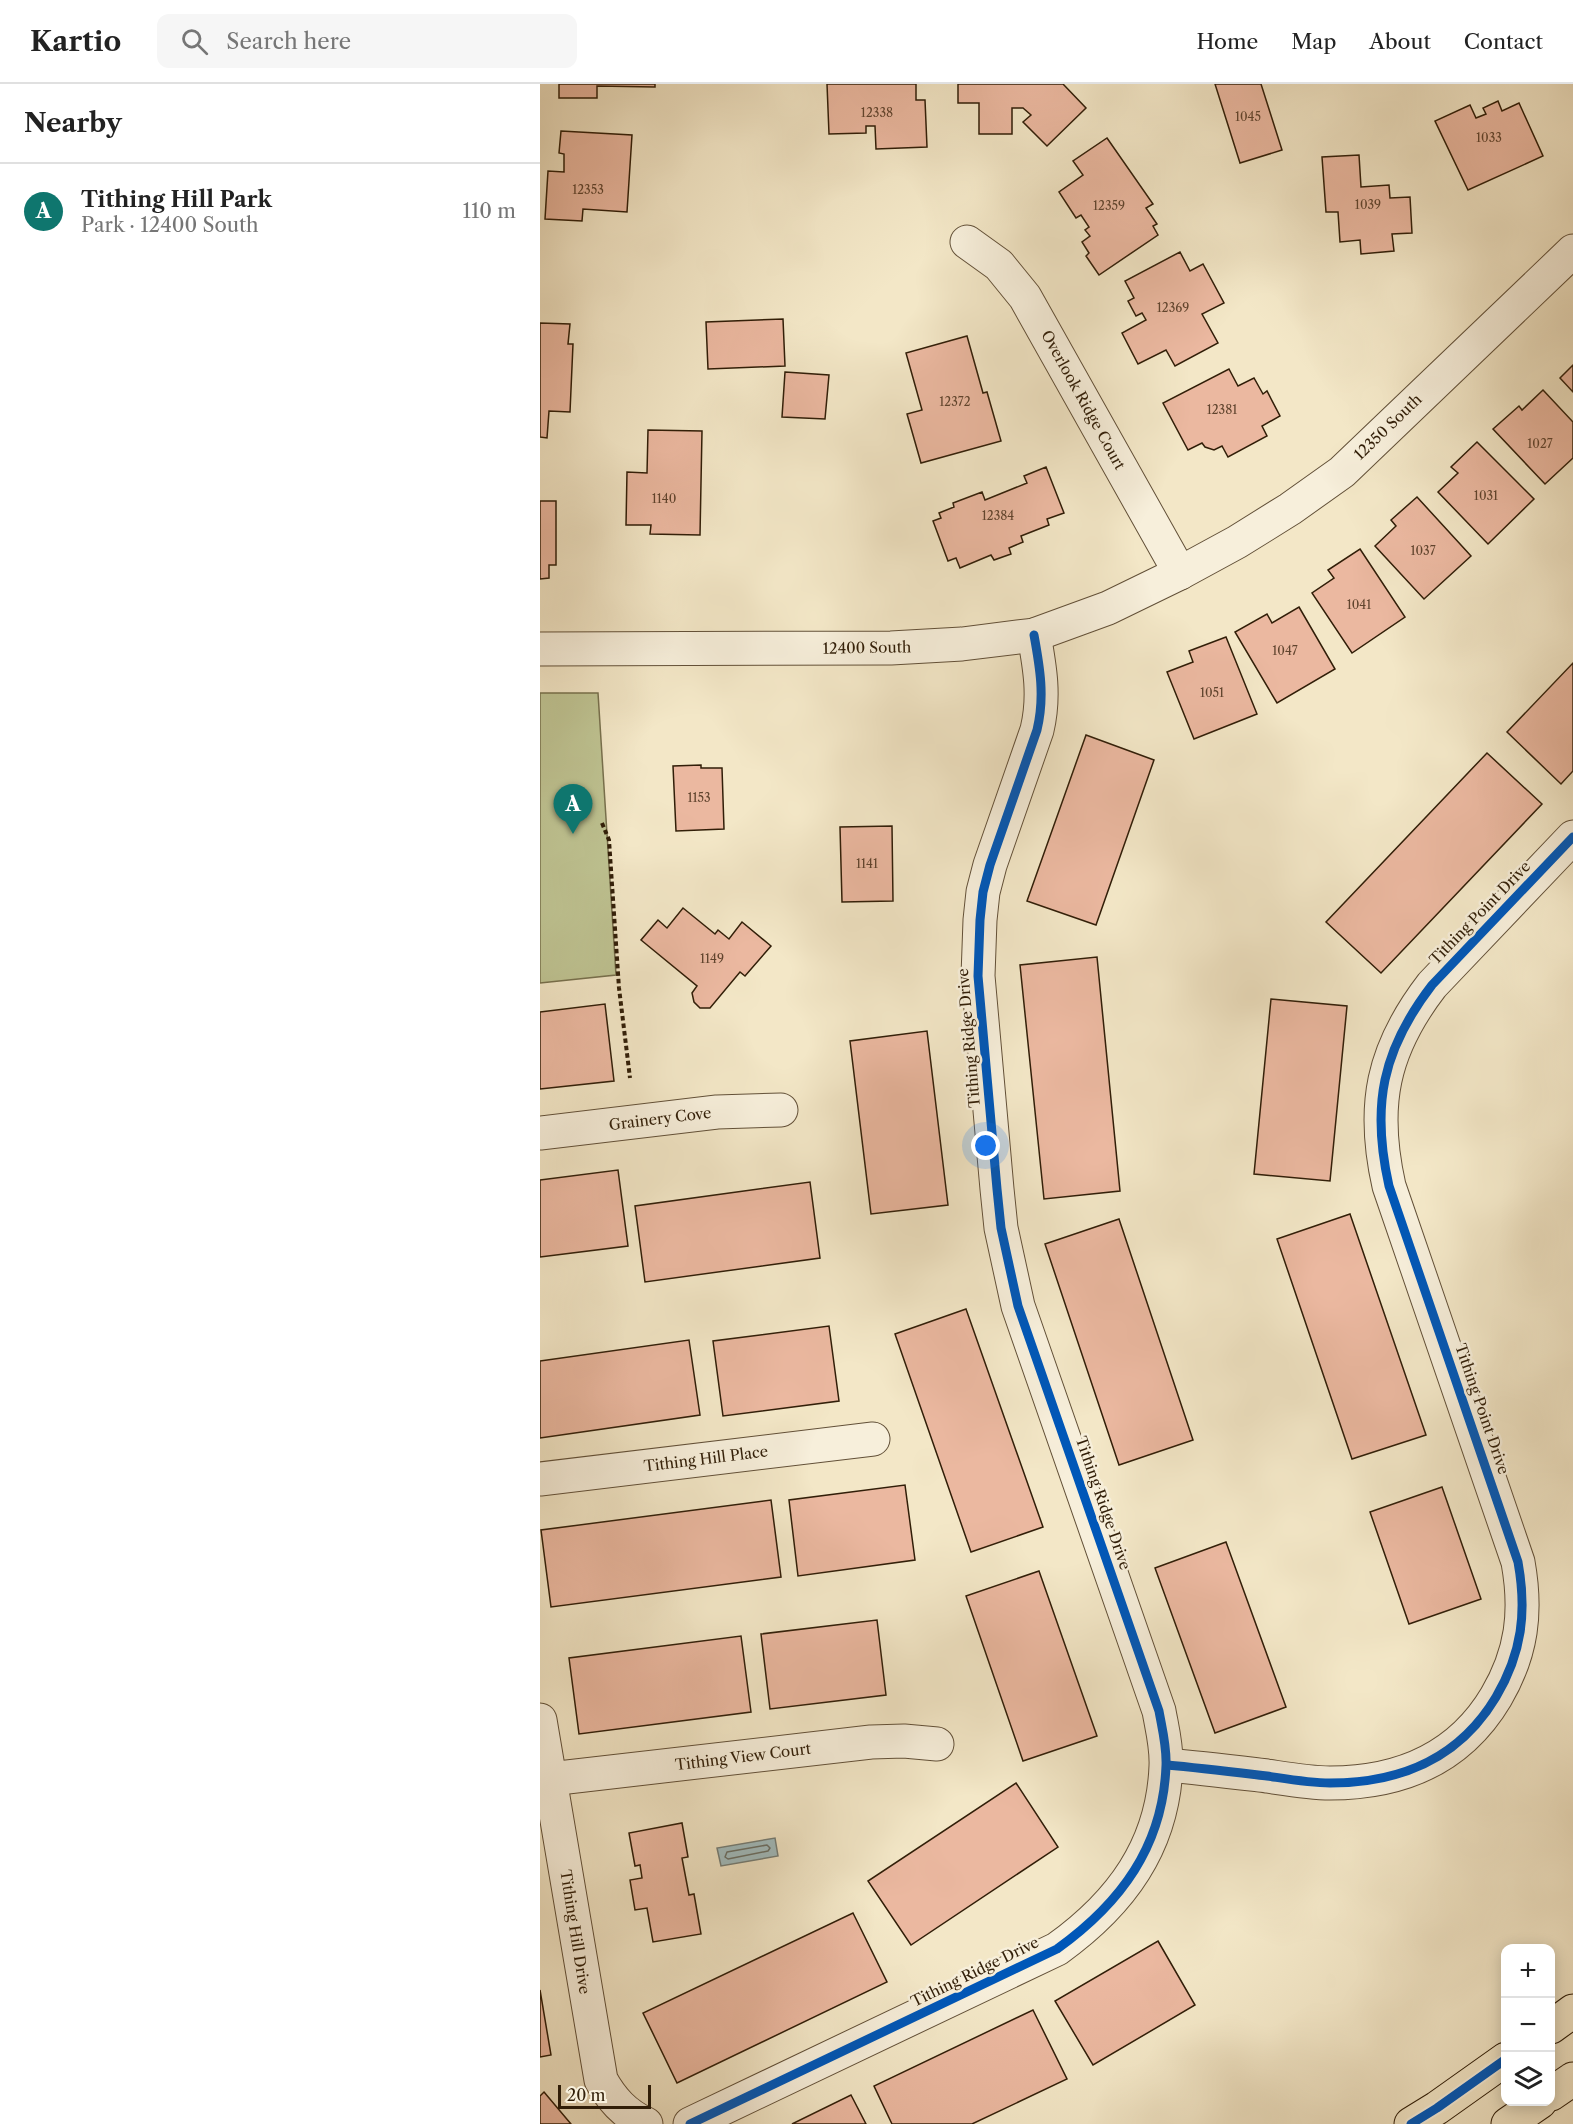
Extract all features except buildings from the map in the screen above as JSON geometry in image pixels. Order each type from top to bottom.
[{"type":"main road","points":[[1555,2024],[1573,2011]]},
{"type":"main road","points":[[1411,2124],[1501,2063]]},
{"type":"main road","points":[[1555,2091],[1573,2079]]},
{"type":"main road","points":[[1508,2124],[1534,2106]]},
{"type":"street","name":"Overlook Ridge Court","points":[[967,242],[999,265],[1025,297],[1180,573]]},
{"type":"street","name":"12350 South","points":[[1180,573],[1290,508],[1342,472],[1573,251]]},
{"type":"street","name":"12400 South","points":[[540,649],[891,648],[962,644],[1034,635],[1108,608],[1180,573]]},
{"type":"street","name":"Tithing Ridge Drive","points":[[690,2124],[1058,1949],[1086,1928],[1131,1878],[1145,1854],[1161,1807],[1167,1765],[1159,1711],[1018,1305],[1001,1228],[978,948],[983,892],[990,865],[1041,711],[1042,678],[1034,635]]},
{"type":"street","name":"Tithing Point Drive","points":[[1167,1765],[1328,1783],[1367,1782],[1405,1773],[1439,1757],[1468,1735],[1489,1709],[1507,1678],[1518,1646],[1523,1616],[1518,1562],[1389,1186],[1380,1134],[1381,1107],[1384,1081],[1392,1055],[1415,1007],[1432,985],[1573,837]]},
{"type":"street","name":"Grainery Cove","points":[[540,1133],[717,1112],[781,1110]]},
{"type":"street","name":"Tithing Hill Place","points":[[540,1479],[873,1439]]},
{"type":"street","name":"Tithing Hill Drive","points":[[540,1720],[601,2080],[611,2098],[626,2113],[646,2124]]},
{"type":"street","name":"Tithing View Court","points":[[550,1779],[871,1742],[937,1744]]},
{"type":"path","points":[[602,823],[609,840],[619,988],[630,1078]]},
{"type":"green space","points":[[540,693],[598,693],[616,975],[540,983]]},
{"type":"water","points":[[775,1838],[778,1856],[721,1866],[717,1848]]},
{"type":"cycle path","points":[[690,2124],[1057,1949],[1101,1912],[1119,1892],[1147,1847],[1157,1822],[1166,1766],[1159,1711],[1018,1306],[1001,1228],[978,976],[980,920],[983,892],[990,865],[1037,730],[1041,706],[1041,683],[1034,635]]},
{"type":"cycle path","points":[[1167,1765],[1330,1783],[1380,1778],[1404,1772],[1446,1751],[1464,1737],[1481,1718],[1505,1681],[1517,1648],[1522,1615],[1518,1562],[1389,1186],[1381,1130],[1382,1104],[1385,1080],[1392,1056],[1415,1009],[1432,985],[1573,837]]},
{"type":"cycle path","points":[[1411,2124],[1501,2063]]},
{"type":"place","name":"Tithing Hill Park","points":[[573,834]]}]
